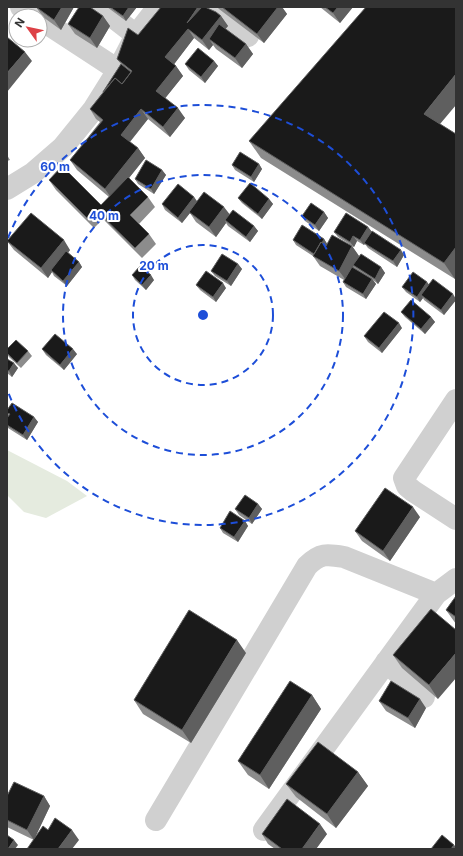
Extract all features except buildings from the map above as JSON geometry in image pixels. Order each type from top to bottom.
[{"type":"street","points":[[100,7],[136,35]]},
{"type":"street","points":[[7,190],[33,173],[63,147],[93,110],[118,70],[136,35],[158,7]]},
{"type":"street","points":[[209,7],[248,36]]},
{"type":"street","points":[[48,24],[118,70]]},
{"type":"street","points":[[456,400],[404,478],[407,486],[413,491],[456,519]]},
{"type":"street","points":[[156,820],[307,566],[315,558],[328,554],[344,557],[436,594]]},
{"type":"street","points":[[264,830],[436,594],[456,579]]},
{"type":"street","points":[[386,662],[424,697]]},
{"type":"shaded area","points":[[7,450],[67,481],[87,496],[46,518],[24,512],[7,495]]}]
